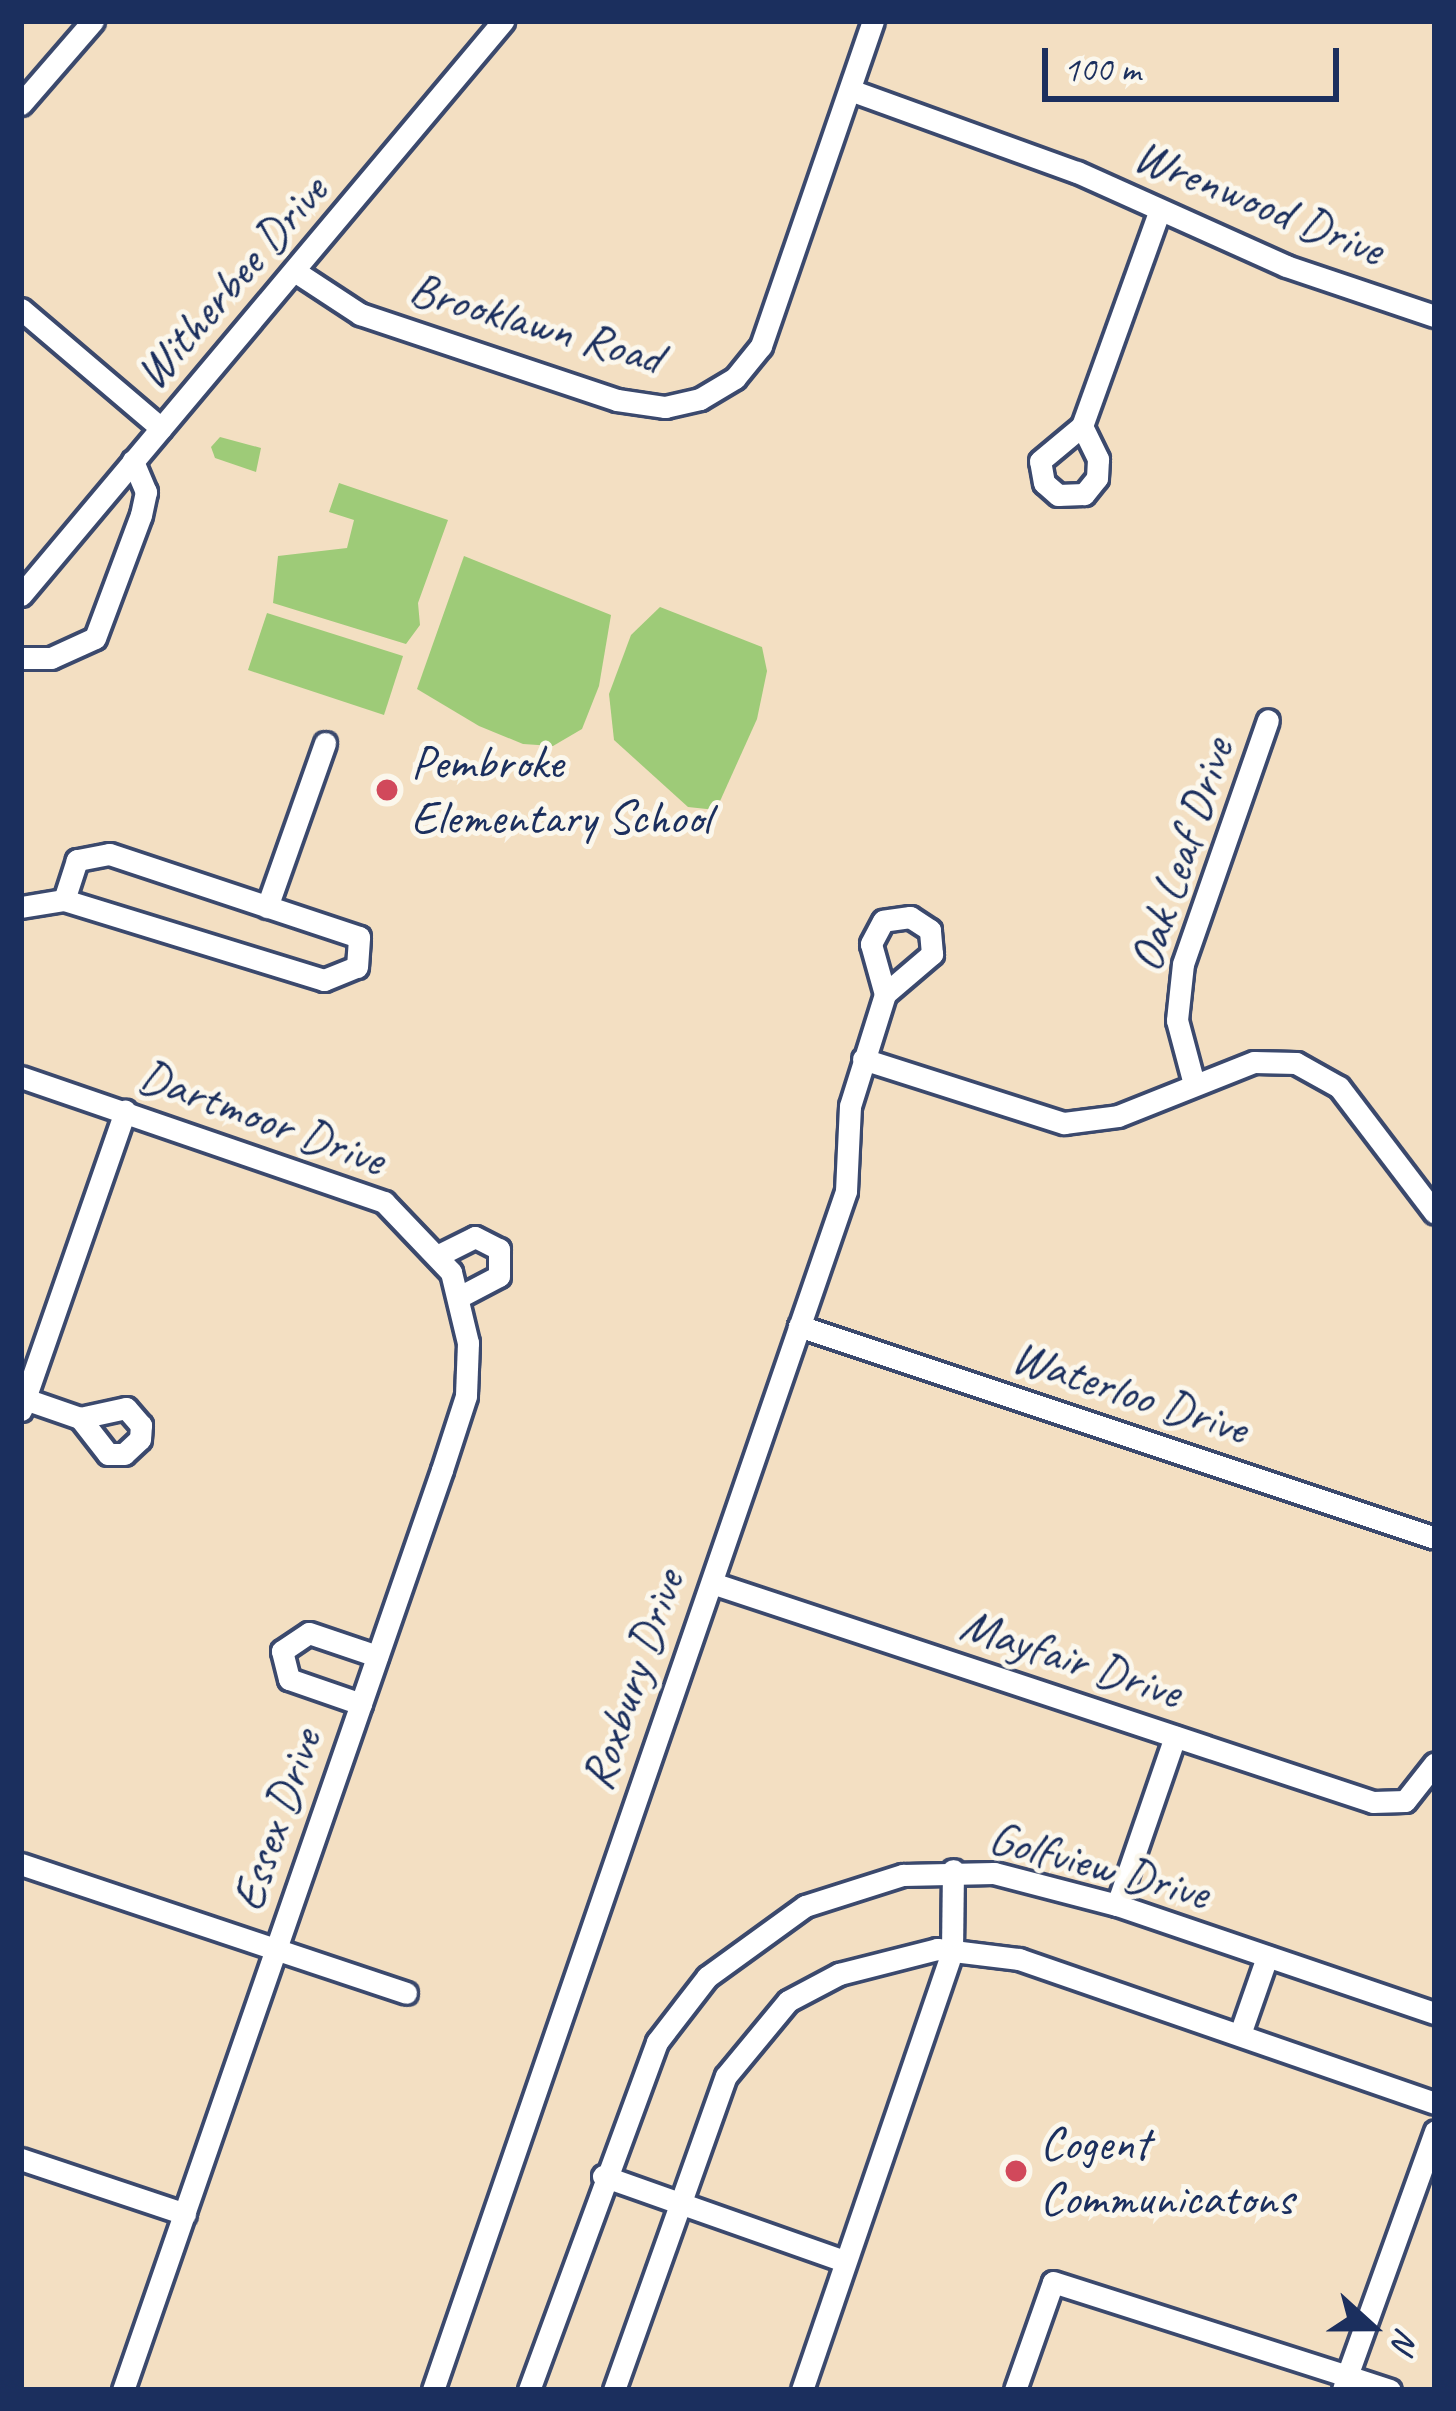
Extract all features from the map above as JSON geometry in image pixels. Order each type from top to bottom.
[{"type":"street","points":[[21,104],[93,21]]},
{"type":"street","name":"Witherbee Drive","points":[[21,595],[503,21]]},
{"type":"street","name":"Brooklawn Road","points":[[296,272],[360,314],[617,400],[665,406],[700,399],[735,378],[761,346],[873,21]]},
{"type":"street","name":"Wrenwood Drive","points":[[850,90],[1077,172],[1159,212],[1435,316]]},
{"type":"street","points":[[1082,426],[1159,212]]},
{"type":"street","points":[[21,309],[161,428]]},
{"type":"street","points":[[21,658],[52,658],[94,638],[141,515],[146,492],[133,461]]},
{"type":"street","name":"Oak Leaf Drive","points":[[1194,1084],[1177,1020],[1184,964],[1268,720]]},
{"type":"street","points":[[267,907],[325,743]]},
{"type":"street","points":[[21,907],[64,900],[325,980],[357,968],[358,937],[109,854],[77,860],[64,900]]},
{"type":"street","name":"Roxbury Drive","points":[[433,2390],[847,1191],[847,1129],[885,994]]},
{"type":"street","points":[[863,1059],[1064,1123],[1118,1116],[1254,1062],[1311,1069],[1355,1105],[1434,1209]]},
{"type":"street","name":"Dartmoor Drive","points":[[21,1077],[372,1196],[445,1264]]},
{"type":"street","points":[[80,1418],[23,1405],[125,1112]]},
{"type":"street","points":[[445,1264],[476,1237],[499,1249],[499,1276],[460,1296]]},
{"type":"street","name":"Essex Drive","points":[[123,2390],[466,1396],[460,1296],[445,1264]]},
{"type":"street","name":"Waterloo Drive","points":[[799,1326],[1435,1538]]},
{"type":"street","name":"Mayfair Drive","points":[[712,1583],[1373,1802],[1405,1801],[1435,1763]]},
{"type":"street","points":[[361,1704],[290,1679],[282,1651],[309,1633],[377,1656]]},
{"type":"street","points":[[1117,1906],[1175,1737]]},
{"type":"street","points":[[21,1864],[406,1993]]},
{"type":"street","points":[[802,2390],[952,1951],[953,1870]]},
{"type":"street","name":"Golfview Drive","points":[[529,2390],[603,2176],[657,2042],[732,1953],[837,1893],[953,1870],[1032,1880],[1435,2013]]},
{"type":"street","points":[[614,2390],[726,2076],[788,2002],[887,1958],[952,1951],[1019,1959],[1435,2103]]},
{"type":"street","points":[[1240,2034],[1267,1957]]},
{"type":"street","points":[[1345,2383],[1435,2131]]},
{"type":"street","points":[[21,2159],[185,2214]]},
{"type":"street","points":[[603,2176],[845,2261]]},
{"type":"street","points":[[1015,2390],[1053,2282],[1345,2383],[1390,2390]]},
{"type":"green space","points":[[220,437],[261,448],[256,472],[215,458],[211,447]]},
{"type":"green space","points":[[339,483],[448,520],[418,603],[420,625],[406,644],[273,603],[278,556],[347,548],[354,520],[329,512]]},
{"type":"green space","points":[[464,556],[611,615],[599,686],[582,729],[553,746],[523,744],[479,726],[417,689]]},
{"type":"green space","points":[[660,607],[762,647],[767,671],[757,719],[716,810],[688,807],[614,740],[609,694],[631,635]]},
{"type":"green space","points":[[267,613],[403,656],[384,715],[248,670]]},
{"type":"place","name":"Pembroke Elementary School","points":[[387,790]]},
{"type":"place","name":"Cogent Communicatons","points":[[1016,2171]]}]
